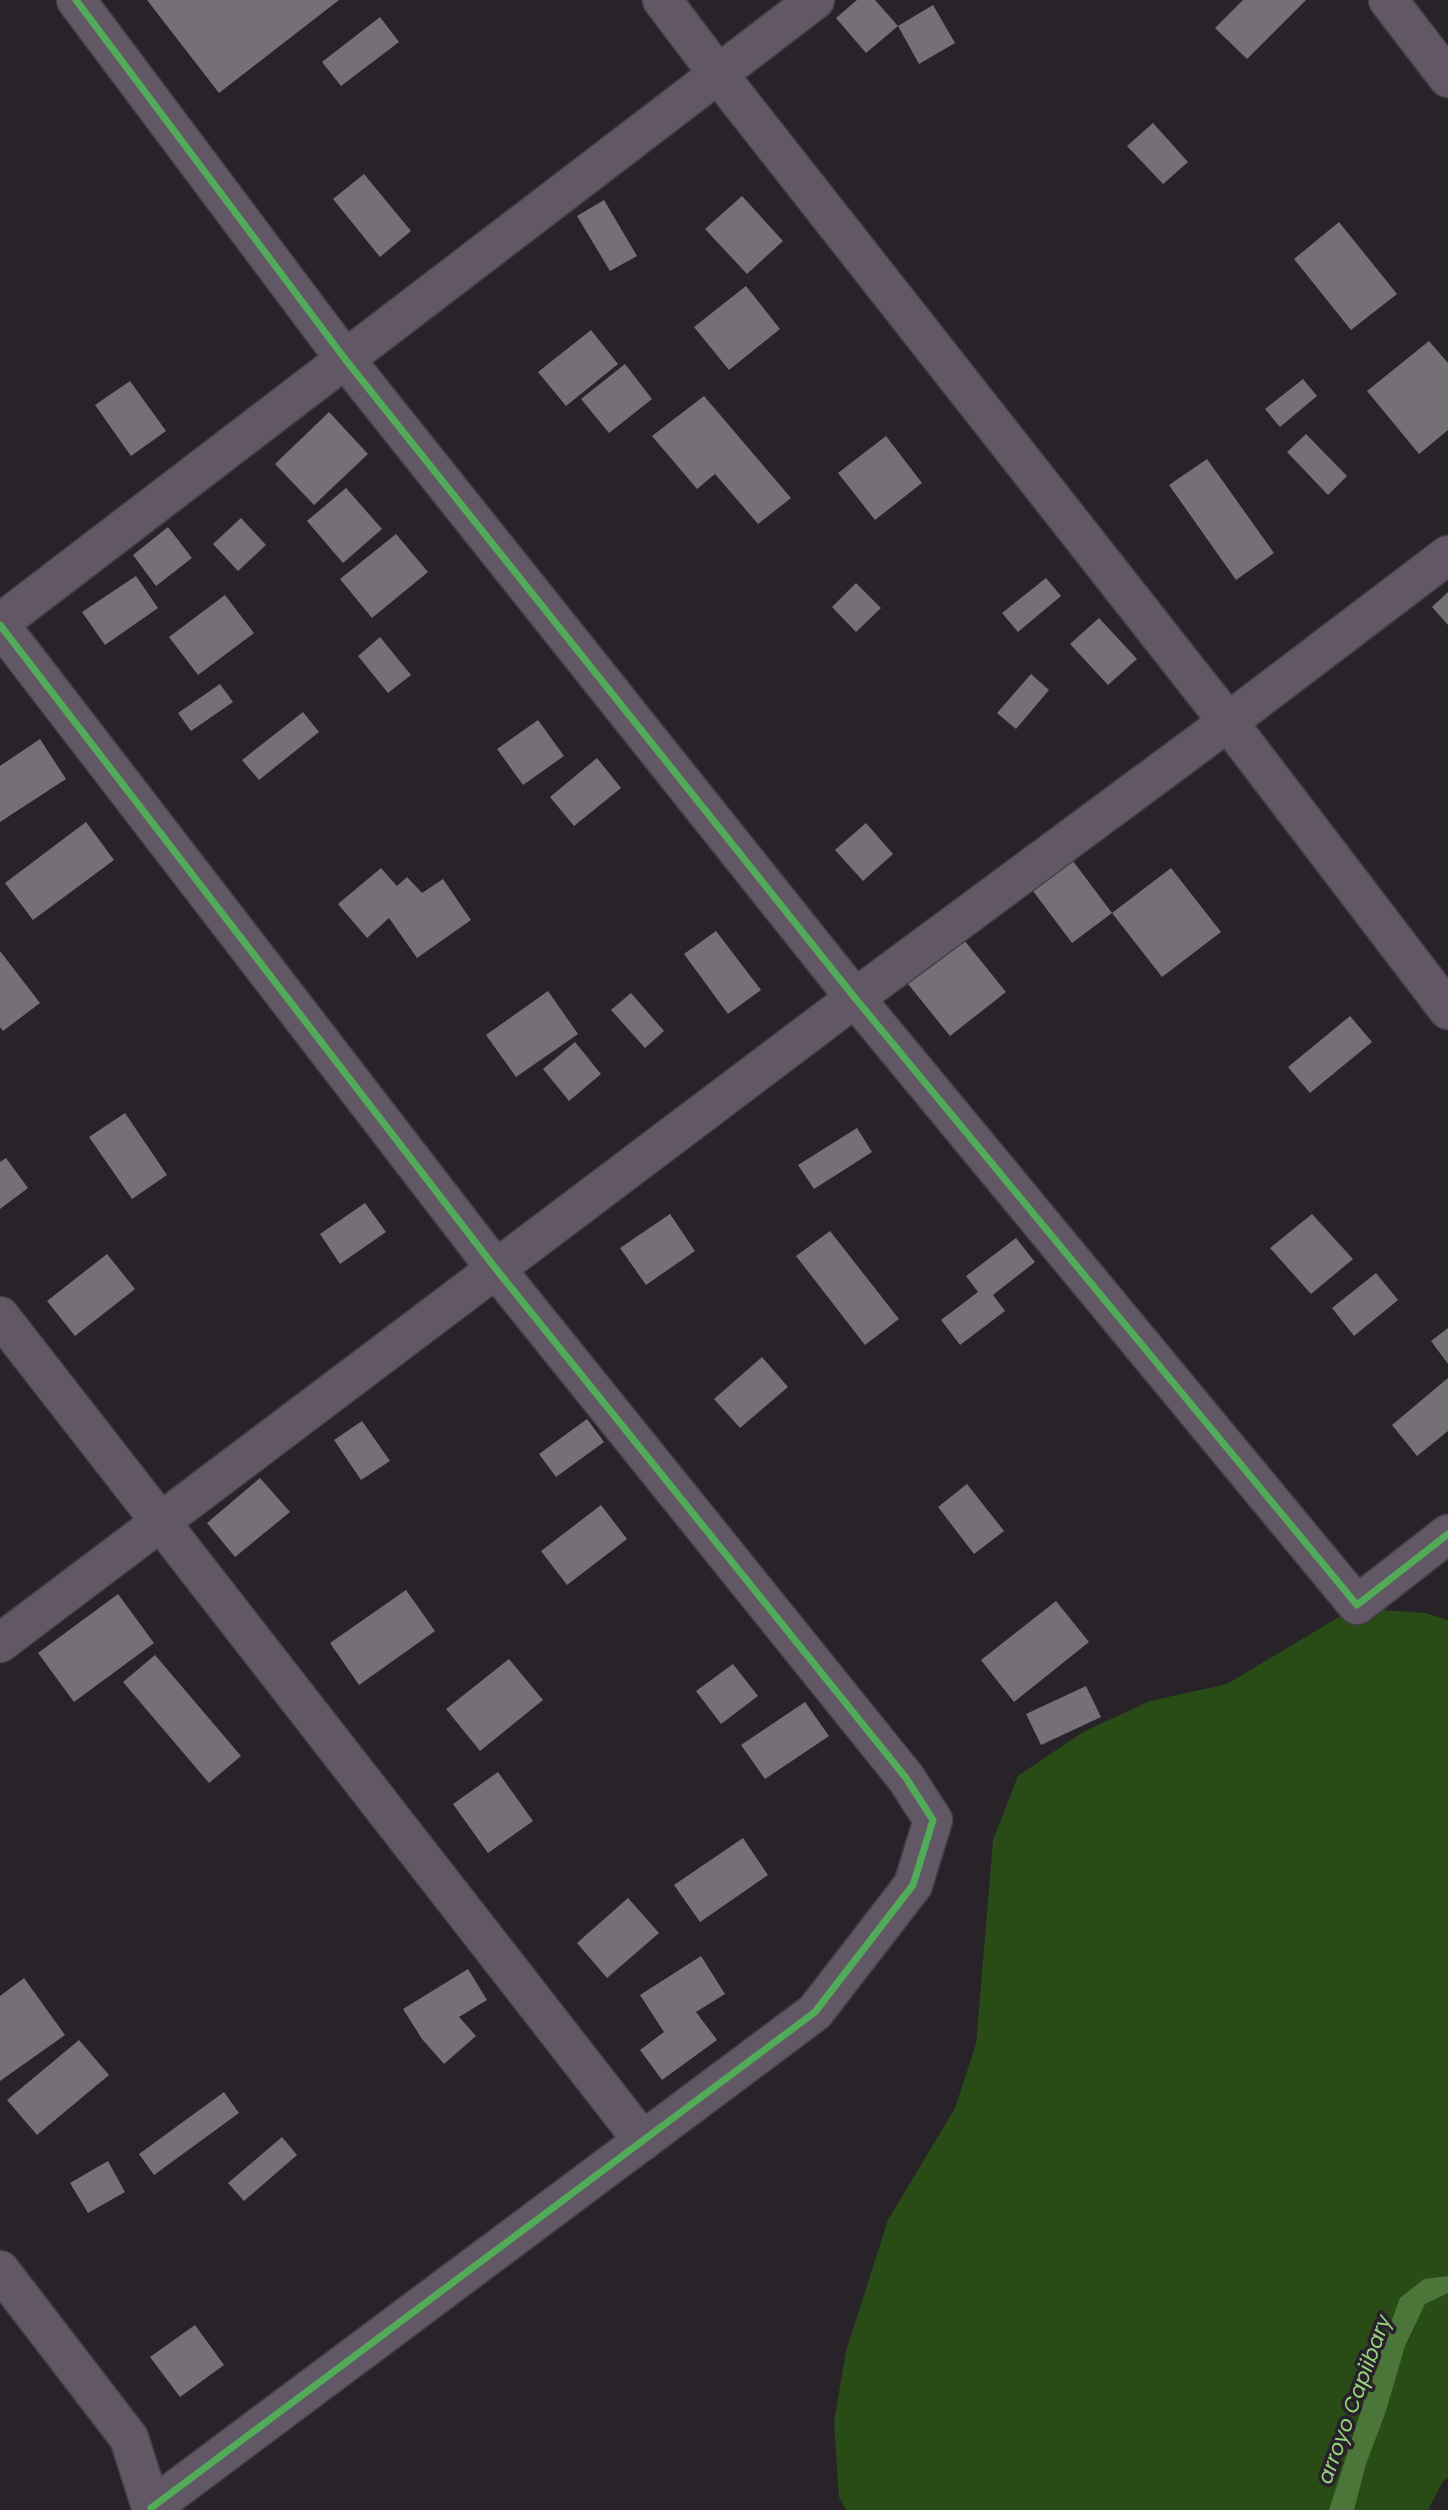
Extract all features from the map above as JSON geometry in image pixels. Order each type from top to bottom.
[{"type":"street","points":[[76,0],[345,359],[855,998],[1357,1605],[1448,1534]]},
{"type":"street","points":[[662,0],[1228,722],[1448,1010]]},
{"type":"street","points":[[0,2270],[129,2438],[152,2509],[815,2012],[913,1885],[933,1820],[906,1778],[496,1269],[0,624],[815,0]]},
{"type":"street","points":[[1388,0],[1448,78]]},
{"type":"street","points":[[0,1643],[1448,555]]},
{"type":"street","points":[[0,1316],[643,2141]]},
{"type":"shaded area","points":[[1354,1608],[1425,1613],[1448,1620],[1448,2478],[1443,2481],[1428,2510],[846,2510],[839,2497],[834,2422],[846,2351],[888,2220],[955,2108],[976,2044],[993,1840],[1018,1776],[1083,1732],[1150,1701],[1227,1684]]},
{"type":"shaded area","points":[[1448,2276],[1448,2293],[1425,2304],[1405,2346],[1385,2414],[1366,2464],[1354,2510],[1329,2510],[1400,2298],[1424,2279]]},
{"type":"building","points":[[147,0],[339,0],[219,93]]},
{"type":"building","points":[[857,0],[875,0],[898,26],[866,53],[836,18]]},
{"type":"building","points":[[1243,0],[1306,0],[1247,59],[1215,28]]},
{"type":"building","points":[[933,5],[955,43],[919,64],[898,26]]},
{"type":"building","points":[[380,17],[399,42],[341,86],[322,62]]},
{"type":"building","points":[[1153,123],[1188,162],[1163,184],[1127,146]]},
{"type":"building","points":[[364,174],[411,231],[380,257],[333,199]]},
{"type":"building","points":[[742,196],[783,241],[747,274],[705,229]]},
{"type":"building","points":[[604,200],[637,256],[610,271],[577,216]]},
{"type":"building","points":[[1339,222],[1397,294],[1351,330],[1294,259]]},
{"type":"building","points":[[746,286],[780,329],[729,370],[694,327]]},
{"type":"building","points":[[591,330],[618,364],[566,406],[538,372]]},
{"type":"building","points":[[1429,341],[1448,363],[1448,430],[1419,454],[1367,391]]},
{"type":"building","points":[[625,364],[652,399],[609,433],[581,399]]},
{"type":"building","points":[[1303,379],[1317,396],[1280,427],[1265,409]]},
{"type":"building","points":[[130,381],[166,431],[131,456],[95,405]]},
{"type":"building","points":[[704,396],[791,498],[758,524],[715,474],[697,489],[652,436]]},
{"type":"building","points":[[329,412],[368,454],[314,505],[275,464]]},
{"type":"building","points":[[1306,434],[1347,476],[1328,495],[1287,452]]},
{"type":"building","points":[[886,436],[922,483],[875,520],[838,473]]},
{"type":"building","points":[[1207,459],[1274,553],[1236,580],[1169,485]]},
{"type":"building","points":[[346,488],[382,529],[343,563],[307,521]]},
{"type":"building","points":[[241,518],[266,545],[238,571],[213,544]]},
{"type":"building","points":[[168,527],[192,558],[156,586],[133,555]]},
{"type":"building","points":[[396,534],[428,572],[372,618],[340,579]]},
{"type":"building","points":[[136,576],[158,608],[105,645],[82,612]]},
{"type":"building","points":[[1046,578],[1061,596],[1018,632],[1002,613]]},
{"type":"building","points":[[856,583],[881,608],[856,632],[832,607]]},
{"type":"building","points":[[1448,592],[1448,625],[1432,607]]},
{"type":"building","points":[[225,595],[254,633],[198,675],[169,637]]},
{"type":"building","points":[[1099,618],[1137,659],[1108,685],[1070,644]]},
{"type":"building","points":[[380,637],[411,675],[388,693],[358,656]]},
{"type":"building","points":[[1031,674],[1049,690],[1016,729],[997,713]]},
{"type":"building","points":[[220,684],[233,702],[191,731],[178,713]]},
{"type":"building","points":[[303,712],[319,732],[259,780],[242,760]]},
{"type":"building","points":[[538,720],[564,756],[523,785],[497,749]]},
{"type":"building","points":[[40,739],[66,779],[0,822],[0,766]]},
{"type":"building","points":[[597,758],[621,788],[574,826],[550,797]]},
{"type":"building","points":[[86,822],[114,860],[33,920],[5,883]]},
{"type":"building","points":[[866,823],[893,854],[863,881],[835,850]]},
{"type":"building","points":[[1070,857],[1112,913],[1072,943],[1030,887]]},
{"type":"building","points":[[381,868],[397,886],[407,877],[422,893],[443,879],[471,920],[417,958],[389,918],[367,938],[338,904]]},
{"type":"building","points":[[1171,868],[1221,932],[1162,977],[1112,913]]},
{"type":"building","points":[[716,931],[761,990],[728,1014],[684,954]]},
{"type":"building","points":[[960,935],[1006,992],[950,1036],[904,979]]},
{"type":"building","points":[[0,951],[40,1003],[3,1031],[0,1027]]},
{"type":"building","points":[[548,991],[578,1034],[516,1077],[486,1035]]},
{"type":"building","points":[[631,993],[664,1031],[645,1048],[611,1010]]},
{"type":"building","points":[[1350,1016],[1372,1042],[1310,1093],[1288,1067]]},
{"type":"building","points":[[575,1042],[601,1074],[569,1101],[543,1069]]},
{"type":"building","points":[[125,1113],[167,1175],[132,1199],[89,1137]]},
{"type":"building","points":[[857,1128],[872,1152],[814,1189],[798,1165]]},
{"type":"building","points":[[6,1158],[28,1188],[0,1209],[0,1162]]},
{"type":"building","points":[[365,1203],[386,1232],[340,1264],[320,1234]]},
{"type":"building","points":[[670,1214],[695,1251],[646,1285],[620,1248]]},
{"type":"building","points":[[1312,1214],[1353,1259],[1311,1294],[1270,1248]]},
{"type":"building","points":[[830,1231],[899,1319],[865,1345],[796,1256]]},
{"type":"building","points":[[1016,1238],[1035,1262],[993,1295],[1005,1311],[960,1345],[941,1320],[978,1292],[966,1276]]},
{"type":"building","points":[[107,1254],[135,1289],[75,1336],[47,1301]]},
{"type":"building","points":[[1376,1273],[1398,1300],[1354,1336],[1332,1308]]},
{"type":"building","points":[[1448,1328],[1448,1364],[1431,1341]]},
{"type":"building","points":[[762,1357],[788,1387],[740,1428],[714,1399]]},
{"type":"building","points":[[1448,1378],[1448,1431],[1417,1456],[1392,1425]]},
{"type":"building","points":[[587,1419],[604,1442],[556,1477],[539,1454]]},
{"type":"building","points":[[362,1421],[390,1461],[361,1480],[334,1440]]},
{"type":"building","points":[[260,1478],[290,1512],[235,1557],[207,1523]]},
{"type":"building","points":[[967,1484],[1004,1531],[974,1554],[938,1507]]},
{"type":"building","points":[[601,1505],[627,1539],[567,1585],[541,1551]]},
{"type":"building","points":[[406,1590],[435,1631],[359,1685],[330,1643]]},
{"type":"building","points":[[118,1594],[154,1643],[74,1702],[38,1653]]},
{"type":"building","points":[[1056,1601],[1089,1642],[1014,1702],[981,1660]]},
{"type":"building","points":[[155,1655],[241,1756],[209,1783],[123,1682]]},
{"type":"building","points":[[509,1659],[543,1700],[480,1751],[446,1709]]},
{"type":"building","points":[[733,1664],[758,1696],[721,1724],[696,1691]]},
{"type":"building","points":[[1086,1686],[1101,1717],[1041,1745],[1026,1714]]},
{"type":"building","points":[[805,1702],[829,1736],[765,1779],[741,1745]]},
{"type":"building","points":[[498,1772],[533,1821],[488,1853],[453,1804]]},
{"type":"building","points":[[743,1838],[768,1875],[700,1922],[674,1885]]},
{"type":"building","points":[[628,1898],[659,1933],[607,1978],[577,1943]]},
{"type":"building","points":[[701,1956],[725,1994],[696,2012],[717,2040],[662,2080],[640,2050],[664,2032],[640,1995]]},
{"type":"building","points":[[468,1969],[487,2000],[459,2017],[476,2036],[444,2064],[422,2039],[403,2009]]},
{"type":"building","points":[[24,1978],[65,2035],[0,2081],[0,1996]]},
{"type":"building","points":[[79,2040],[109,2075],[37,2135],[7,2100]]},
{"type":"building","points":[[224,2092],[239,2113],[154,2175],[139,2154]]},
{"type":"building","points":[[282,2137],[297,2155],[244,2201],[228,2183]]},
{"type":"building","points":[[108,2161],[125,2192],[88,2213],[70,2183]]},
{"type":"building","points":[[195,2325],[224,2365],[180,2397],[150,2357]]},
{"type":"cycle path","points":[[76,0],[345,359],[855,998],[1357,1605],[1448,1534]]},
{"type":"cycle path","points":[[0,625],[496,1269],[906,1778],[933,1820],[913,1885],[815,2012],[151,2508]]},
{"type":"water label","name":"arroyo Capiibary","points":[[1356,2400]]}]
